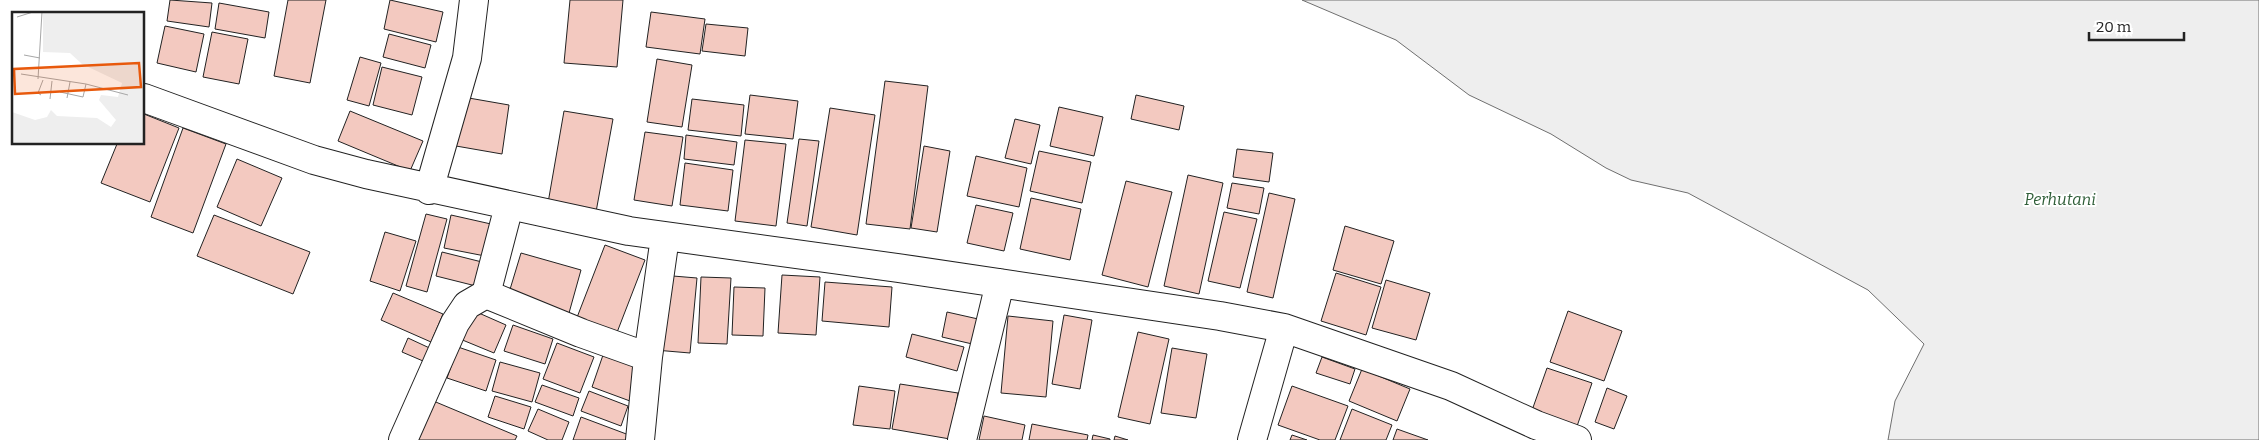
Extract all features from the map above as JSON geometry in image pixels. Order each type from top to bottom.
[{"type":"street","points":[[429,190],[466,58],[474,0]]},
{"type":"street","points":[[145,98],[314,160],[429,190],[665,237],[1000,283],[1220,316],[1284,328],[1451,386],[1536,425],[1577,440]]},
{"type":"street","points":[[403,440],[455,323],[467,306],[486,294],[509,206]]},
{"type":"street","points":[[640,440],[648,357],[665,237]]},
{"type":"street","points":[[962,440],[1000,283]]},
{"type":"street","points":[[486,294],[581,333],[648,357]]},
{"type":"street","points":[[1252,440],[1284,328]]},
{"type":"green space","name":"Perhutani","points":[[1302,0],[2259,0],[2259,440],[1888,440],[1895,401],[1924,344],[1868,290],[1688,193],[1631,180],[1606,168],[1551,134],[1469,95],[1396,40]]},
{"type":"building","points":[[170,0],[212,3],[209,27],[167,21]]},
{"type":"building","points":[[288,0],[326,0],[310,83],[274,76]]},
{"type":"building","points":[[390,0],[443,12],[436,42],[384,29]]},
{"type":"building","points":[[570,0],[623,0],[617,67],[564,63]]},
{"type":"building","points":[[219,3],[269,12],[265,38],[215,29]]},
{"type":"building","points":[[651,12],[705,19],[700,54],[646,47]]},
{"type":"building","points":[[706,24],[748,28],[745,56],[702,51]]},
{"type":"building","points":[[165,26],[204,34],[196,72],[157,63]]},
{"type":"building","points":[[212,32],[248,39],[239,84],[203,77]]},
{"type":"building","points":[[389,34],[431,45],[425,68],[383,57]]},
{"type":"building","points":[[360,57],[381,63],[369,106],[347,100]]},
{"type":"building","points":[[657,59],[692,65],[682,127],[647,122]]},
{"type":"building","points":[[382,67],[422,77],[412,115],[373,105]]},
{"type":"building","points":[[885,81],[928,86],[910,229],[866,224]]},
{"type":"building","points":[[750,95],[798,101],[793,139],[745,134]]},
{"type":"building","points":[[1136,95],[1184,106],[1179,130],[1131,119]]},
{"type":"building","points":[[463,97],[509,105],[502,154],[456,146]]},
{"type":"building","points":[[692,99],[744,105],[741,136],[688,130]]},
{"type":"building","points":[[1059,107],[1103,117],[1094,156],[1050,146]]},
{"type":"building","points":[[830,108],[875,115],[857,235],[811,227]]},
{"type":"building","points":[[350,111],[423,141],[410,171],[338,141]]},
{"type":"building","points":[[564,111],[613,119],[596,212],[548,203]]},
{"type":"building","points":[[145,114],[179,128],[150,202],[101,183],[117,145],[145,145]]},
{"type":"building","points":[[1015,119],[1040,125],[1031,164],[1005,158]]},
{"type":"building","points":[[183,128],[226,144],[193,233],[151,217]]},
{"type":"building","points":[[645,132],[683,137],[672,206],[634,200]]},
{"type":"building","points":[[686,135],[737,142],[734,165],[684,159]]},
{"type":"building","points":[[799,139],[819,141],[807,226],[787,223]]},
{"type":"building","points":[[745,140],[786,144],[776,226],[735,221]]},
{"type":"building","points":[[924,146],[950,151],[937,232],[911,228]]},
{"type":"building","points":[[1237,149],[1273,153],[1269,182],[1233,177]]},
{"type":"building","points":[[1039,151],[1091,162],[1082,203],[1030,191]]},
{"type":"building","points":[[976,156],[1027,168],[1019,207],[967,196]]},
{"type":"building","points":[[237,159],[282,178],[261,226],[217,207]]},
{"type":"building","points":[[685,163],[733,170],[728,211],[680,205]]},
{"type":"building","points":[[1188,175],[1223,183],[1199,294],[1164,286]]},
{"type":"building","points":[[1126,181],[1172,192],[1148,287],[1102,275]]},
{"type":"building","points":[[1232,183],[1264,188],[1259,214],[1227,208]]},
{"type":"building","points":[[1269,193],[1295,199],[1273,298],[1247,292]]},
{"type":"building","points":[[1031,198],[1081,209],[1070,260],[1020,249]]},
{"type":"building","points":[[976,205],[1013,213],[1004,251],[967,243]]},
{"type":"building","points":[[1224,212],[1257,219],[1240,288],[1208,281]]},
{"type":"building","points":[[426,214],[447,219],[427,292],[406,286]]},
{"type":"building","points":[[214,215],[310,252],[293,294],[197,256]]},
{"type":"building","points":[[451,215],[491,224],[485,256],[444,248]]},
{"type":"building","points":[[1345,226],[1394,241],[1381,284],[1333,270]]},
{"type":"building","points":[[385,232],[416,241],[400,291],[370,281]]},
{"type":"building","points":[[605,245],[645,260],[616,335],[576,320]]},
{"type":"building","points":[[442,252],[486,263],[480,287],[436,276]]},
{"type":"building","points":[[521,253],[581,270],[569,313],[508,296]]},
{"type":"building","points":[[1336,273],[1381,287],[1366,335],[1321,321]]},
{"type":"building","points":[[661,275],[697,278],[690,353],[655,350]]},
{"type":"building","points":[[782,275],[820,277],[816,335],[778,333]]},
{"type":"building","points":[[701,277],[731,278],[727,344],[698,343]]},
{"type":"building","points":[[1386,280],[1430,293],[1416,340],[1372,328]]},
{"type":"building","points":[[825,282],[892,287],[889,327],[822,321]]},
{"type":"building","points":[[734,287],[765,288],[763,336],[732,335]]},
{"type":"building","points":[[393,293],[443,314],[431,342],[381,320]]},
{"type":"building","points":[[472,310],[506,325],[494,353],[460,339]]},
{"type":"building","points":[[1568,311],[1622,331],[1604,381],[1550,362]]},
{"type":"building","points":[[947,312],[987,321],[981,346],[942,337]]},
{"type":"building","points":[[1064,315],[1092,320],[1080,389],[1052,384]]},
{"type":"building","points":[[1008,316],[1053,321],[1046,397],[1001,393]]},
{"type":"building","points":[[513,325],[553,339],[545,364],[504,351]]},
{"type":"building","points":[[1138,332],[1169,339],[1150,424],[1118,417]]},
{"type":"building","points":[[912,334],[964,347],[957,371],[906,357]]},
{"type":"building","points":[[408,338],[436,351],[430,364],[402,352]]},
{"type":"building","points":[[557,343],[594,357],[580,393],[543,379]]},
{"type":"building","points":[[458,347],[496,360],[486,391],[447,378]]},
{"type":"building","points":[[1172,348],[1207,354],[1196,418],[1161,413]]},
{"type":"building","points":[[603,355],[642,369],[630,401],[592,387]]},
{"type":"building","points":[[1322,357],[1355,369],[1350,384],[1316,373]]},
{"type":"building","points":[[500,362],[540,373],[532,402],[492,391]]},
{"type":"building","points":[[1547,368],[1592,383],[1575,432],[1530,416]]},
{"type":"building","points":[[1362,369],[1410,389],[1397,421],[1349,401]]},
{"type":"building","points":[[900,384],[958,393],[950,439],[892,429]]},
{"type":"building","points":[[542,385],[579,398],[573,416],[535,402]]},
{"type":"building","points":[[859,386],[895,391],[890,429],[853,425]]},
{"type":"building","points":[[1292,386],[1348,406],[1335,440],[1320,440],[1278,425]]},
{"type":"building","points":[[1607,388],[1627,396],[1614,429],[1595,422]]},
{"type":"building","points":[[589,391],[628,406],[621,426],[581,411]]},
{"type":"building","points":[[495,396],[531,407],[524,429],[488,417]]},
{"type":"building","points":[[431,400],[517,436],[515,440],[413,440]]},
{"type":"building","points":[[538,409],[569,422],[562,440],[548,440],[528,431]]},
{"type":"building","points":[[1352,409],[1392,425],[1386,440],[1340,440]]},
{"type":"building","points":[[984,416],[1025,425],[1022,440],[979,440]]},
{"type":"building","points":[[581,417],[629,435],[627,440],[573,440]]},
{"type":"building","points":[[1032,424],[1088,435],[1087,440],[1029,440]]},
{"type":"building","points":[[1397,429],[1428,440],[1393,440]]},
{"type":"building","points":[[1093,435],[1110,439],[1110,440],[1092,440]]},
{"type":"building","points":[[1292,435],[1307,440],[1290,440]]},
{"type":"building","points":[[1115,436],[1128,440],[1114,440]]}]
